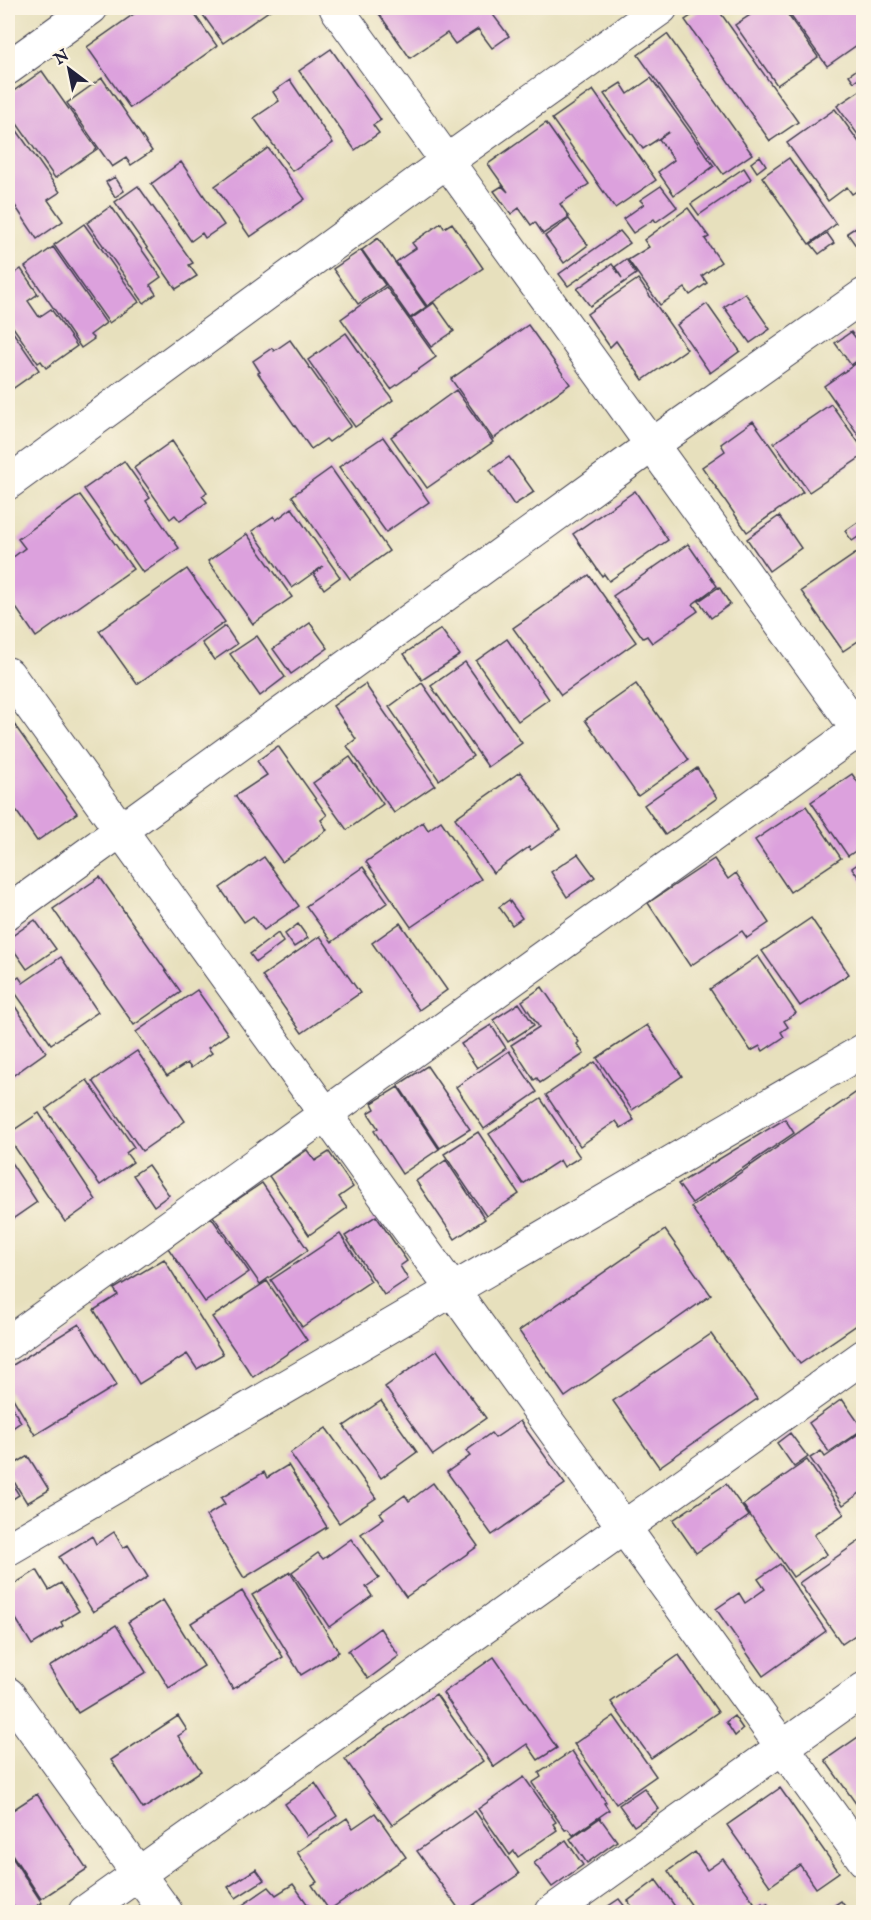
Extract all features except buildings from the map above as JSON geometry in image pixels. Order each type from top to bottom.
[{"type":"street","points":[[8,68],[91,8]]},
{"type":"street","points":[[8,1343],[862,732],[336,8]]},
{"type":"street","points":[[8,483],[447,161],[661,8]]},
{"type":"street","points":[[8,912],[652,445],[864,295]]},
{"type":"street","points":[[8,674],[864,1860]]},
{"type":"street","points":[[8,1549],[864,1050]]},
{"type":"street","points":[[85,1912],[864,1356]]},
{"type":"street","points":[[552,1912],[864,1689]]},
{"type":"street","points":[[8,1694],[166,1912]]}]
